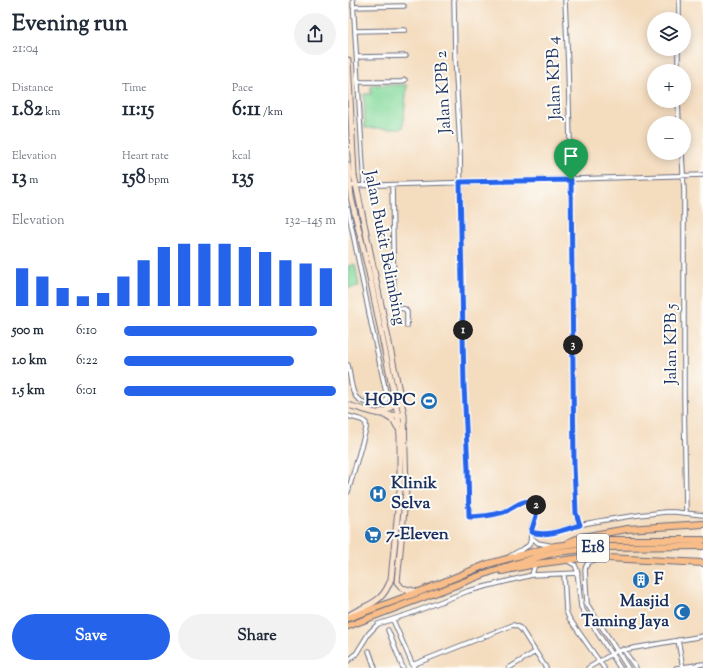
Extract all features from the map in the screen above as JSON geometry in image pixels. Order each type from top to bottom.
[{"type":"highway","points":[[564,545],[582,537],[628,529],[702,524]]},
{"type":"highway","name":"E18","points":[[348,617],[419,592],[488,564],[555,546],[604,540],[701,543]]},
{"type":"highway","name":"E18","points":[[348,626],[490,572],[557,552],[604,547],[701,543]]},
{"type":"highway","points":[[490,572],[509,571],[535,564],[562,560],[608,558],[702,563]]},
{"type":"highway","points":[[348,629],[358,622]]},
{"type":"main road","name":"Jalan Bukit Belimbing","points":[[348,60],[352,186],[404,415],[406,490],[397,579],[402,588],[419,592]]},
{"type":"main road","name":"Jalan Bukit Belimbing","points":[[348,165],[395,399],[400,436],[400,490],[391,579],[380,598],[374,603],[348,617]]},
{"type":"main road","points":[[373,412],[389,409],[393,405],[395,399]]},
{"type":"main road","points":[[348,405],[379,414],[394,421],[397,425],[400,436]]},
{"type":"main road","points":[[379,414],[404,415]]},
{"type":"street","points":[[353,0],[364,185]]},
{"type":"street","name":"Jalan KPB 2","points":[[454,0],[454,57],[459,126],[464,385],[469,517],[504,512],[525,501],[532,501],[536,504],[537,511],[531,532]]},
{"type":"street","name":"Jalan KPB 4","points":[[565,0],[571,180],[574,465],[576,513],[580,525]]},
{"type":"street","points":[[679,0],[679,12]]},
{"type":"street","points":[[353,7],[404,6]]},
{"type":"street","points":[[355,31],[405,30]]},
{"type":"street","points":[[357,57],[406,56]]},
{"type":"street","points":[[358,82],[402,82],[405,80]]},
{"type":"street","name":"Jalan KPB 5","points":[[683,160],[684,175],[684,396],[686,512]]},
{"type":"street","points":[[352,186],[703,175]]},
{"type":"street","points":[[392,185],[394,303],[398,308],[405,309],[407,326]]},
{"type":"street","points":[[348,209],[387,397],[385,402],[378,406],[356,397],[348,365]]},
{"type":"street","points":[[366,410],[368,403]]},
{"type":"street","points":[[348,416],[366,422],[366,429],[348,492]]},
{"type":"street","points":[[507,559],[514,552],[528,546],[531,532],[536,534],[547,534],[580,525],[650,514],[686,512],[703,515]]},
{"type":"street","points":[[531,537],[538,543],[555,546]]},
{"type":"street","points":[[608,558],[590,561],[586,564],[584,574],[586,600],[589,609],[628,668]]},
{"type":"street","points":[[562,560],[571,562],[575,565],[578,573],[581,607],[620,668]]},
{"type":"street","points":[[532,575],[535,564]]},
{"type":"street","points":[[348,661],[356,654],[373,628],[378,624],[393,620],[468,590],[532,575],[578,573]]},
{"type":"street","points":[[564,574],[566,611],[569,618],[604,668]]},
{"type":"street","points":[[393,620],[413,666],[513,625],[521,629],[546,668]]},
{"type":"street","points":[[388,630],[403,668]]},
{"type":"street","points":[[588,668],[617,651],[703,636]]},
{"type":"street","points":[[678,640],[683,667]]},
{"type":"street","points":[[623,650],[636,668]]},
{"type":"street","points":[[369,651],[375,668]]},
{"type":"street","points":[[509,668],[535,652]]},
{"type":"street","points":[[676,668],[703,664]]},
{"type":"green space","points":[[371,85],[407,85],[403,128],[365,128],[364,94],[371,94]]},
{"type":"green space","points":[[355,264],[359,286],[348,288],[348,266]]},
{"type":"place","name":"HOPC","points":[[429,401]]},
{"type":"place","name":"Klinik Selva","points":[[378,494]]},
{"type":"place","name":"7-Eleven","points":[[373,535]]},
{"type":"place","name":"F","points":[[641,580]]},
{"type":"place","name":"Masjid Taming Jaya","points":[[682,612]]},
{"type":"route","points":[[571,180],[574,465],[576,513],[580,525],[551,533],[536,534],[531,532],[537,511],[536,504],[532,501],[525,501],[504,512],[469,517],[464,385],[462,222],[460,182],[571,180]]}]
